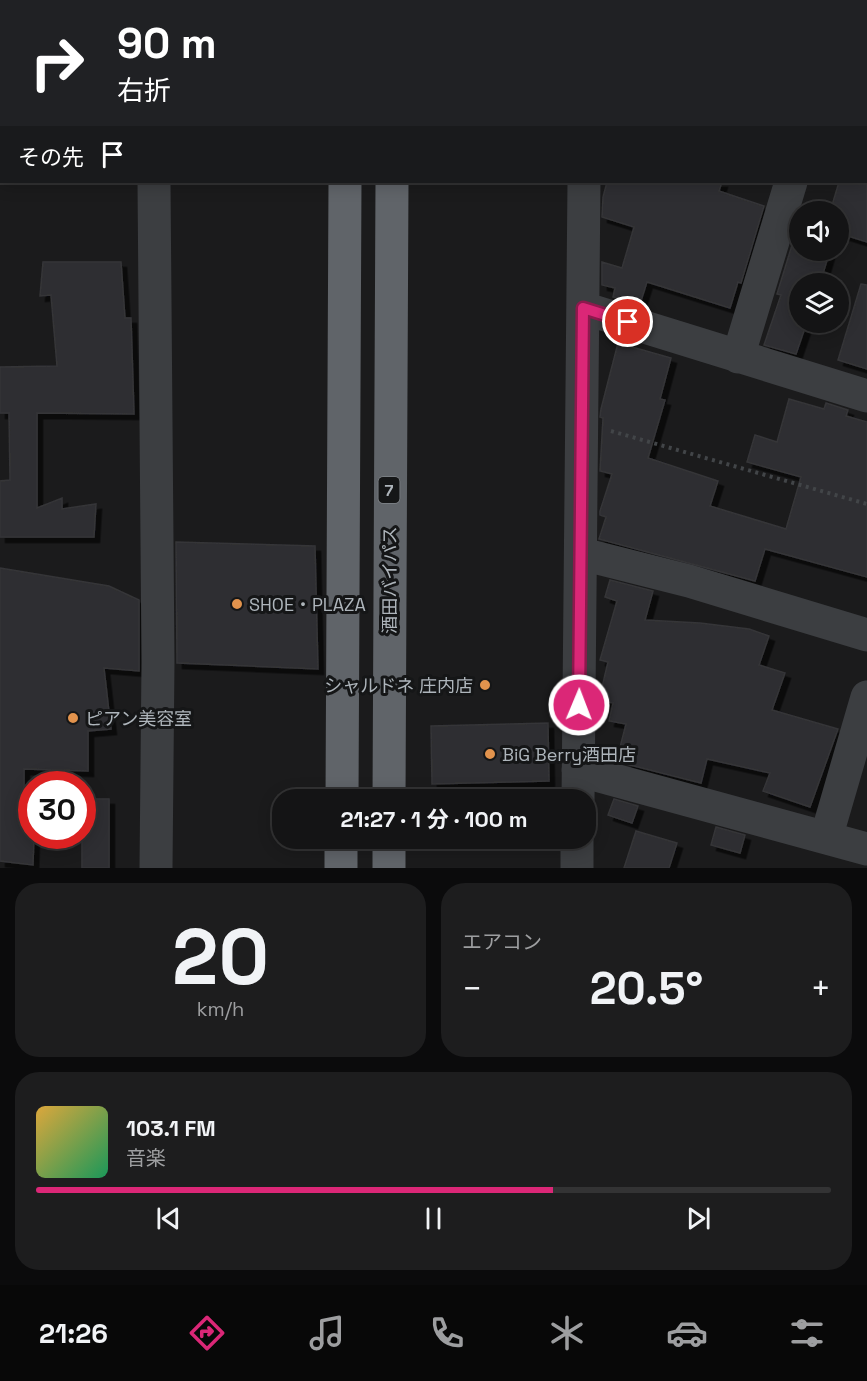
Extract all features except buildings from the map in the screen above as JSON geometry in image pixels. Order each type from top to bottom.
[{"type":"highway","points":[[342,789],[345,183]]},
{"type":"highway","name":"酒田バイパス","points":[[389,789],[392,183]]},
{"type":"highway","points":[[341,849],[341,868]]},
{"type":"highway","points":[[389,849],[389,868]]},
{"type":"street","points":[[154,183],[158,662],[156,868]]},
{"type":"street","points":[[584,183],[578,785],[826,838],[867,849]]},
{"type":"street","points":[[738,357],[791,183]]},
{"type":"street","points":[[583,308],[867,396]]},
{"type":"street","points":[[582,554],[689,581],[867,635]]},
{"type":"street","points":[[826,838],[867,697]]},
{"type":"street","points":[[577,868],[578,849]]},
{"type":"path","points":[[581,423],[867,504]]},
{"type":"place","name":"SHOE・PLAZA","points":[[237,604]]},
{"type":"place","name":"シャルドネ 庄内店","points":[[485,685]]},
{"type":"place","name":"ピアン美容室","points":[[73,718]]},
{"type":"place","name":"BiG Berry酒田店","points":[[490,754]]},
{"type":"route","points":[[579,705],[583,308],[628,322]]}]
